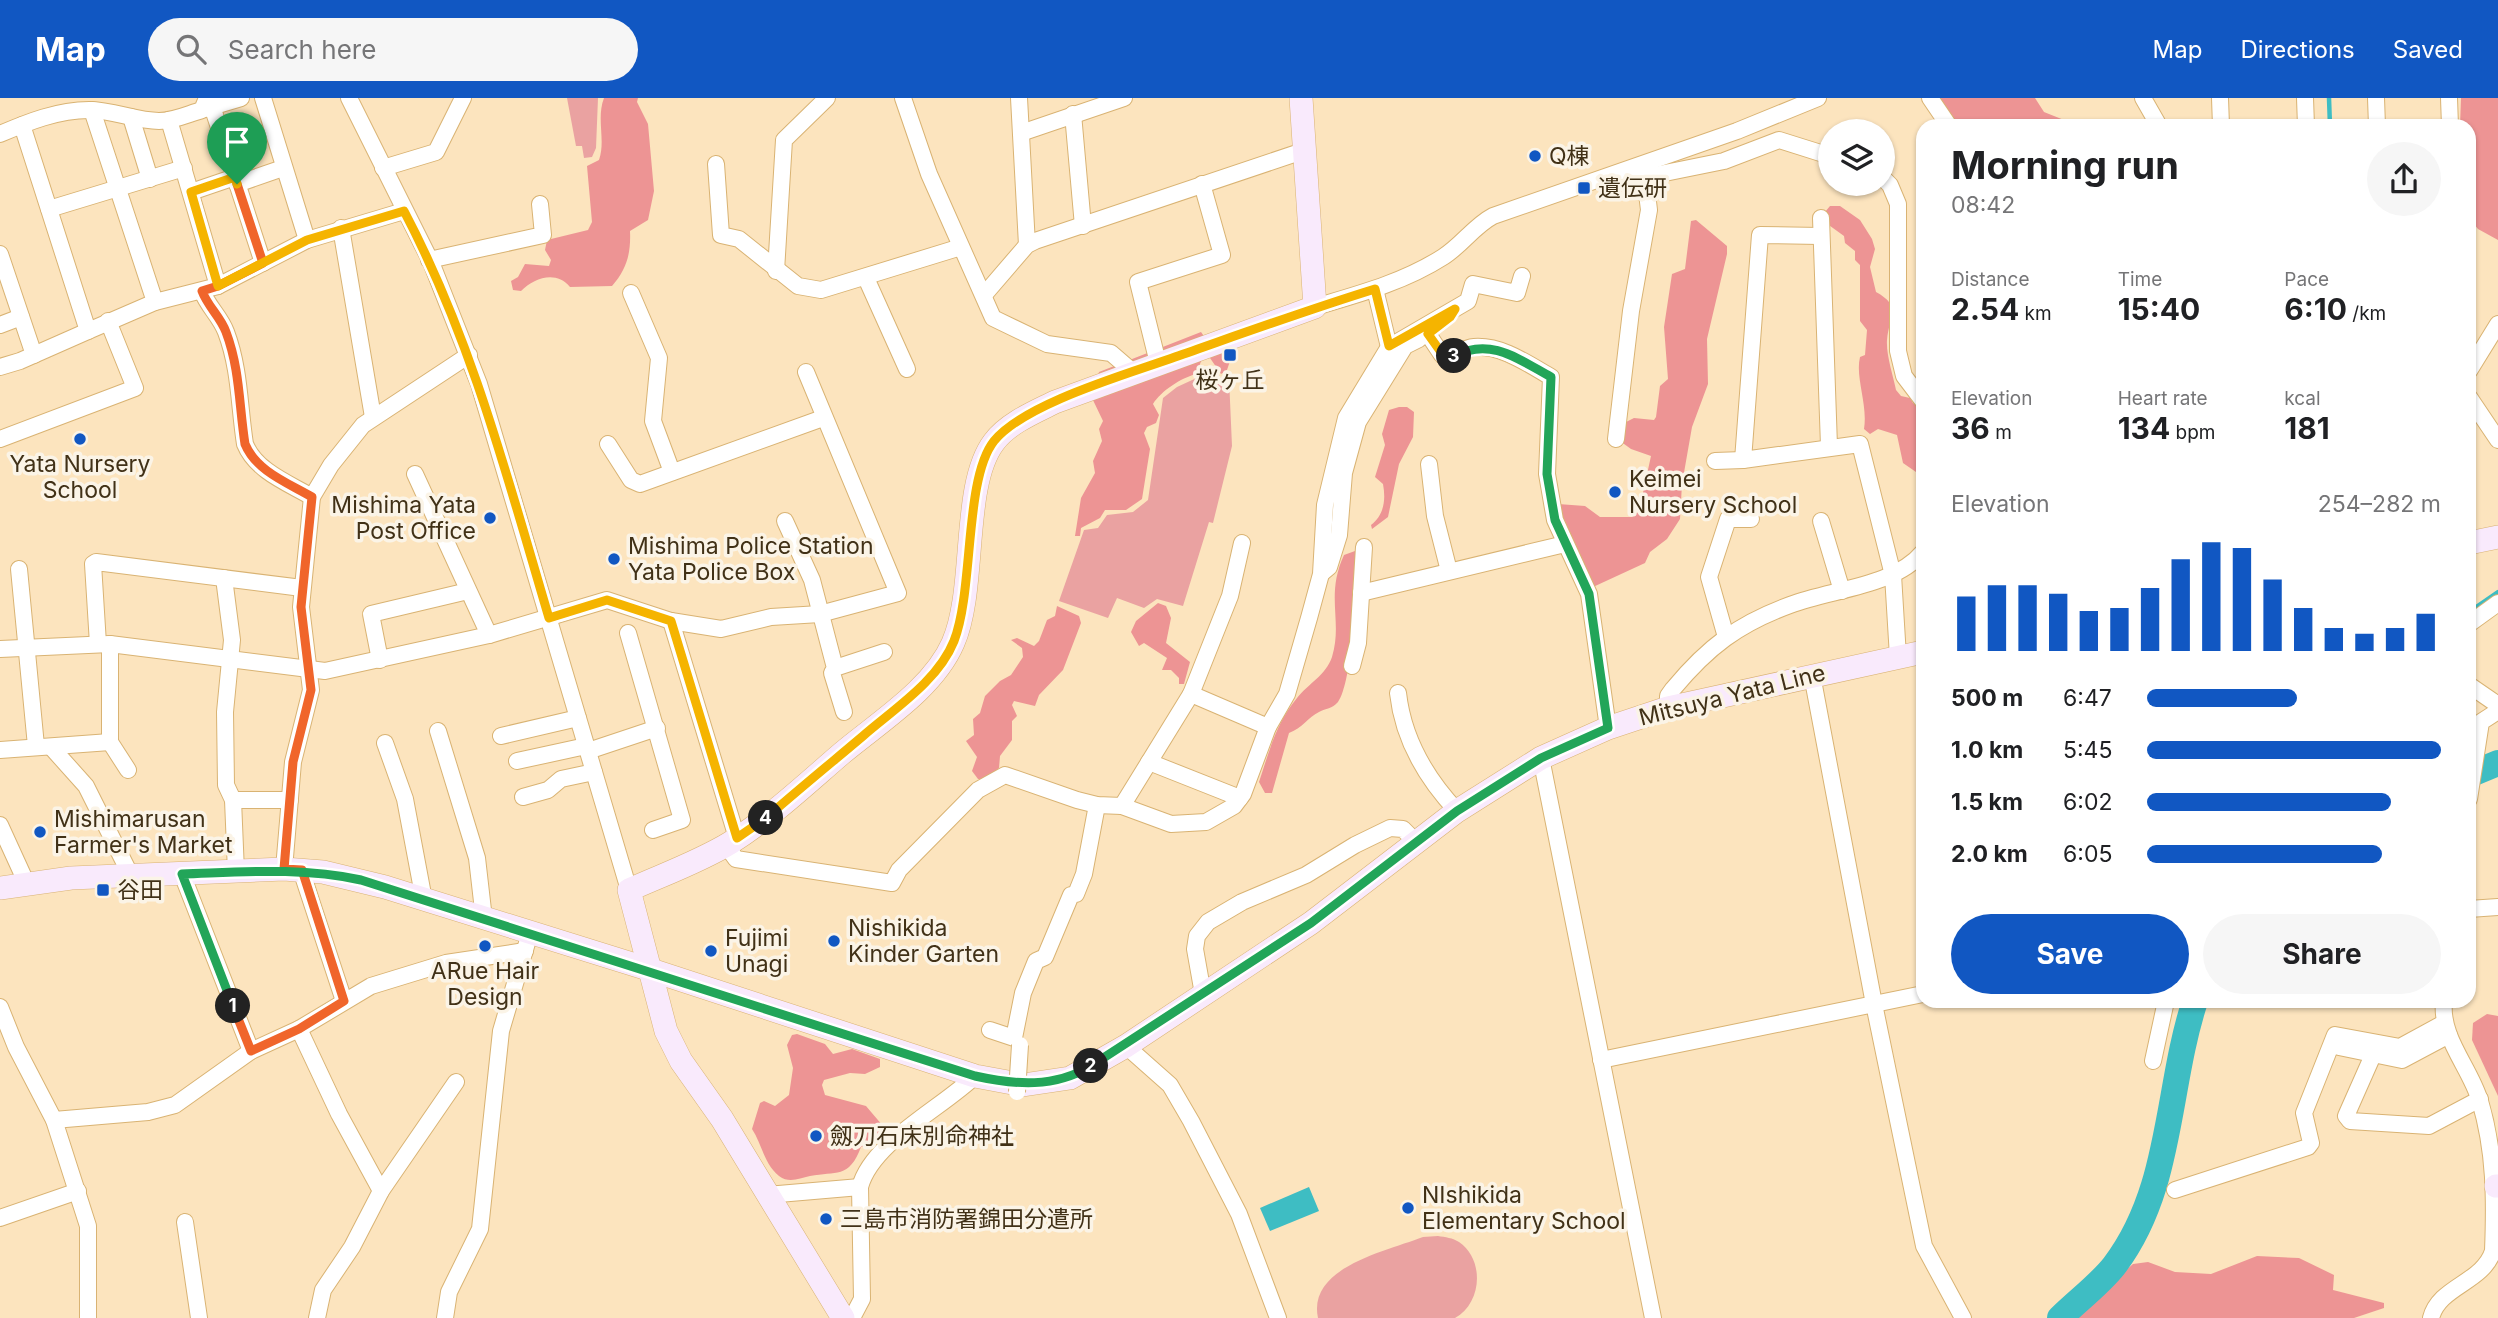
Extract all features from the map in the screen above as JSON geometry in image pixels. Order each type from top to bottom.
[{"type":"main road","points":[[843,1318],[722,1119],[681,1061],[666,1031],[629,890],[731,842],[760,823],[914,692],[939,667],[953,643],[961,615],[977,491],[985,457],[995,440],[1017,422],[1055,401],[1315,307],[1301,98]]},
{"type":"main road","points":[[2476,539],[2498,537]]},
{"type":"main road","name":"Mitsuya Yata Line","points":[[0,888],[26,883],[131,876],[293,870],[361,880],[484,919],[528,943],[648,969],[975,1076],[1023,1085],[1070,1078],[1126,1046],[1311,923],[1457,811],[1541,758],[1608,728],[1668,708],[1916,653]]},
{"type":"street","points":[[0,134],[63,113],[103,107],[131,117],[169,120],[207,105],[241,98]]},
{"type":"street","points":[[263,98],[307,240]]},
{"type":"street","points":[[349,98],[429,260],[469,355],[629,890]]},
{"type":"street","points":[[383,168],[436,152],[463,98]]},
{"type":"street","points":[[776,271],[784,140],[827,98]]},
{"type":"street","points":[[903,98],[929,174],[997,323],[1047,344],[1111,353],[1133,372]]},
{"type":"street","points":[[1019,98],[1027,245]]},
{"type":"street","points":[[1021,134],[1124,98]]},
{"type":"street","points":[[1315,307],[1375,289],[1445,256],[1480,223],[1493,216],[1638,172],[1818,98]]},
{"type":"street","points":[[1930,98],[1945,119]]},
{"type":"street","points":[[2143,98],[2155,119]]},
{"type":"street","points":[[2220,98],[2221,119]]},
{"type":"street","points":[[2305,98],[2306,119]]},
{"type":"street","points":[[2376,98],[2377,119]]},
{"type":"street","points":[[2449,98],[2450,119]]},
{"type":"street","points":[[207,105],[236,180],[263,263]]},
{"type":"street","points":[[103,107],[116,189],[155,302]]},
{"type":"street","points":[[1073,114],[1083,226]]},
{"type":"street","points":[[131,117],[150,179]]},
{"type":"street","points":[[169,120],[191,192],[210,288],[209,308],[226,331],[236,365],[245,444],[250,456],[268,471],[312,497]]},
{"type":"street","points":[[22,125],[88,331]]},
{"type":"street","points":[[1638,172],[1724,161],[1779,140],[1818,152]]},
{"type":"street","points":[[984,295],[1027,245],[1306,150]]},
{"type":"street","points":[[716,164],[721,235],[739,239],[776,271],[808,289],[832,289],[961,247]]},
{"type":"street","points":[[49,209],[184,168]]},
{"type":"street","points":[[191,192],[284,168]]},
{"type":"street","points":[[1616,439],[1631,311],[1649,210],[1638,172]]},
{"type":"street","points":[[1158,363],[1138,282],[1222,255],[1202,184]]},
{"type":"street","points":[[1895,196],[1898,204],[1898,351],[1904,376],[1916,392]]},
{"type":"street","points":[[429,260],[542,235],[540,204]]},
{"type":"street","points":[[0,367],[155,302],[210,288],[307,240],[404,211]]},
{"type":"street","points":[[1821,218],[1829,446]]},
{"type":"street","points":[[341,228],[373,417]]},
{"type":"street","points":[[1743,460],[1760,235],[1820,236]]},
{"type":"street","points":[[0,254],[34,355]]},
{"type":"street","points":[[671,621],[737,859],[892,883],[908,861],[978,790],[997,777],[1015,777],[1097,805],[1122,806],[1171,824],[1206,822],[1224,814],[1240,798],[1268,727],[1287,694],[1321,574],[1325,505],[1346,418],[1389,346],[1468,301],[1473,284],[1517,293],[1522,276]]},
{"type":"street","points":[[866,278],[907,369]]},
{"type":"street","points":[[1375,289],[1389,346]]},
{"type":"street","points":[[632,293],[659,358],[653,421],[672,472]]},
{"type":"street","points":[[1321,574],[1329,567],[1339,535],[1344,473],[1358,422],[1405,346],[1428,334],[1450,317],[1455,309]]},
{"type":"street","points":[[0,325],[21,317]]},
{"type":"street","points":[[0,439],[135,388],[108,321]]},
{"type":"street","points":[[2476,360],[2498,324]]},
{"type":"street","points":[[1428,334],[1443,355],[1453,357],[1472,347],[1503,351],[1551,377],[1547,474],[1555,520],[1589,594],[1608,728]]},
{"type":"street","points":[[344,1001],[293,870],[290,800],[293,762],[310,700],[301,607],[312,497],[331,465],[373,417],[469,355]]},
{"type":"street","points":[[0,649],[104,644],[325,671],[489,635],[607,600],[671,621],[721,629],[771,617],[820,614],[898,593],[806,372]]},
{"type":"street","points":[[2476,407],[2498,440]]},
{"type":"street","points":[[608,444],[635,483],[823,418]]},
{"type":"street","points":[[1715,461],[1743,460],[1829,446],[1860,444],[1893,575],[1898,657]]},
{"type":"street","points":[[1429,464],[1435,516],[1449,571]]},
{"type":"street","points":[[415,474],[489,635]]},
{"type":"street","points":[[1726,637],[1709,577],[1728,519],[1751,519]]},
{"type":"street","points":[[785,521],[812,580],[835,668]]},
{"type":"street","points":[[1821,521],[1842,591]]},
{"type":"street","points":[[1122,806],[1191,694],[1230,596],[1242,543]]},
{"type":"street","points":[[1361,593],[1565,544]]},
{"type":"street","points":[[1352,666],[1358,643],[1364,547]]},
{"type":"street","points":[[1668,708],[1668,696],[1695,663],[1726,637],[1791,604],[1893,575],[1916,561]]},
{"type":"street","points":[[128,770],[110,742],[104,644],[93,564],[96,562],[302,588]]},
{"type":"street","points":[[19,569],[26,647],[44,747],[86,786],[131,876]]},
{"type":"street","points":[[224,578],[231,659],[225,712],[226,785],[233,800],[236,872]]},
{"type":"street","points":[[380,660],[371,614],[468,591]]},
{"type":"street","points":[[2476,619],[2498,603]]},
{"type":"street","points":[[628,633],[682,820],[653,830]]},
{"type":"street","points":[[844,712],[832,673],[835,668],[884,652]]},
{"type":"street","points":[[1812,675],[1874,1004],[1924,1245],[1964,1318]]},
{"type":"street","points":[[2476,690],[2498,705]]},
{"type":"street","points":[[1398,693],[1414,750],[1434,786],[1457,811]]},
{"type":"street","points":[[1191,694],[1268,727]]},
{"type":"street","points":[[2476,724],[2498,711]]},
{"type":"street","points":[[501,736],[578,718]]},
{"type":"street","points":[[517,761],[587,749],[657,728]]},
{"type":"street","points":[[438,731],[477,858],[484,919]]},
{"type":"street","points":[[0,750],[110,742]]},
{"type":"street","points":[[385,743],[405,799],[424,900]]},
{"type":"street","points":[[1541,758],[1653,1318]]},
{"type":"street","points":[[1149,762],[1240,798]]},
{"type":"street","points":[[523,797],[548,790],[561,779],[594,772]]},
{"type":"street","points":[[233,800],[290,800]]},
{"type":"street","points":[[990,1030],[1014,1038],[1023,993],[1036,961],[1045,957],[1071,895],[1076,894],[1084,874],[1097,805]]},
{"type":"street","points":[[0,825],[26,883]]},
{"type":"street","points":[[1203,994],[1195,949],[1198,936],[1208,922],[1242,902],[1306,876],[1355,845],[1390,828],[1403,829],[1416,842]]},
{"type":"street","points":[[182,874],[251,1051]]},
{"type":"street","points":[[2476,909],[2498,907]]},
{"type":"street","points":[[54,1120],[148,1112],[175,1105],[251,1051],[299,1029],[371,986],[413,971],[528,943]]},
{"type":"street","points":[[444,1318],[449,1292],[480,1229],[501,1031],[528,943]]},
{"type":"street","points":[[1601,1060],[1916,995]]},
{"type":"street","points":[[0,1007],[16,1047],[54,1120],[78,1191],[90,1242],[88,1318]]},
{"type":"street","points":[[2153,1061],[2164,1008]]},
{"type":"street","points":[[2431,1318],[2433,1308],[2444,1296],[2490,1261],[2497,1186],[2480,1099],[2447,1029],[2445,1008]]},
{"type":"street","points":[[299,1029],[338,1114],[381,1191]]},
{"type":"street","points":[[2339,1047],[2372,1055],[2408,1059],[2447,1029]]},
{"type":"street","points":[[2175,1190],[2308,1147],[2311,1143],[2304,1113],[2335,1035],[2400,1047],[2447,1029]]},
{"type":"street","points":[[1017,1092],[1020,1045]]},
{"type":"street","points":[[1126,1046],[1158,1073],[1186,1111],[1239,1214],[1278,1318]]},
{"type":"street","points":[[2372,1055],[2346,1116],[2350,1121],[2429,1126],[2480,1099]]},
{"type":"street","points":[[852,1318],[863,1292],[860,1187],[867,1167],[975,1076]]},
{"type":"street","points":[[317,1318],[323,1290],[352,1247],[381,1191],[456,1082]]},
{"type":"street","points":[[767,1195],[860,1187]]},
{"type":"street","points":[[0,1218],[78,1191]]},
{"type":"street","points":[[185,1222],[199,1318]]},
{"type":"shaded area","points":[[567,98],[598,98],[596,148],[592,157],[584,158],[582,146],[576,146]]},
{"type":"shaded area","points":[[604,98],[638,98],[637,102],[648,124],[654,191],[648,220],[630,231],[627,260],[612,286],[570,287],[552,277],[532,283],[521,291],[513,290],[511,281],[518,277],[525,264],[549,266],[551,260],[545,250],[547,240],[588,230],[592,222],[587,166],[599,160],[601,152],[601,114]]},
{"type":"shaded area","points":[[1939,98],[2035,98],[2044,112],[2062,119],[1952,119]]},
{"type":"shaded area","points":[[2461,98],[2498,98],[2498,240],[2476,227],[2476,119],[2460,119]]},
{"type":"shaded area","points":[[1830,206],[1840,206],[1860,220],[1872,239],[1875,249],[1870,267],[1876,292],[1892,307],[1887,346],[1896,390],[1916,404],[1916,472],[1903,463],[1897,435],[1878,429],[1870,434],[1864,429],[1859,365],[1860,357],[1865,355],[1867,330],[1860,321],[1860,265],[1855,260],[1855,251],[1845,243],[1844,236],[1826,223],[1825,212]]},
{"type":"shaded area","points":[[1696,220],[1727,246],[1727,254],[1707,339],[1708,384],[1692,427],[1682,484],[1680,519],[1667,539],[1650,552],[1645,563],[1593,587],[1575,558],[1558,504],[1585,506],[1600,517],[1632,517],[1639,511],[1651,456],[1631,449],[1620,441],[1622,424],[1634,418],[1654,420],[1656,417],[1660,386],[1668,379],[1664,327],[1672,274],[1685,269],[1691,221]]},
{"type":"shaded area","points":[[1201,332],[1213,349],[1220,350],[1230,361],[1227,370],[1221,374],[1210,358],[1202,359],[1196,374],[1161,394],[1153,404],[1159,415],[1156,423],[1147,427],[1144,433],[1150,449],[1142,499],[1126,510],[1105,510],[1100,518],[1081,528],[1080,536],[1075,536],[1081,498],[1095,473],[1093,461],[1102,441],[1099,429],[1103,421],[1092,398],[1099,372]]},
{"type":"shaded area","points":[[1203,375],[1229,378],[1232,446],[1213,523],[1209,522],[1183,606],[1157,599],[1144,608],[1117,598],[1108,618],[1059,601],[1084,530],[1098,528],[1107,515],[1133,512],[1148,500],[1163,398],[1177,387]]},
{"type":"shaded area","points":[[1407,407],[1414,412],[1413,437],[1399,464],[1388,517],[1372,529],[1371,525],[1379,517],[1384,501],[1383,484],[1375,477],[1385,445],[1382,434],[1389,410]]},
{"type":"shaded area","points":[[1355,551],[1360,554],[1356,609],[1351,655],[1343,692],[1336,704],[1315,714],[1289,733],[1272,793],[1265,793],[1259,782],[1278,728],[1301,693],[1326,669],[1332,657],[1336,632],[1335,596],[1338,570],[1344,555]]},
{"type":"shaded area","points":[[1158,603],[1166,606],[1171,618],[1166,643],[1190,662],[1184,684],[1179,684],[1179,678],[1171,670],[1162,670],[1167,658],[1144,643],[1139,646],[1131,632],[1136,621]]},
{"type":"shaded area","points":[[1057,606],[1079,616],[1081,623],[1063,670],[1039,695],[1035,706],[1014,701],[1012,705],[1017,716],[1012,721],[1012,740],[1000,756],[999,768],[986,779],[978,779],[972,771],[977,757],[966,741],[974,735],[973,719],[980,713],[985,696],[1000,681],[1011,675],[1023,657],[1022,648],[1011,640],[1017,638],[1034,646],[1039,641],[1047,620],[1055,616]]},
{"type":"shaded area","points":[[2487,1014],[2498,1016],[2498,1096],[2472,1040],[2473,1023]]},
{"type":"shaded area","points":[[797,1034],[825,1044],[833,1054],[852,1049],[880,1059],[880,1067],[865,1074],[850,1073],[824,1080],[822,1085],[825,1095],[866,1106],[883,1126],[885,1140],[861,1147],[852,1164],[841,1172],[791,1180],[774,1171],[752,1129],[760,1103],[764,1101],[775,1106],[789,1095],[793,1068],[787,1045],[792,1035]]},
{"type":"shaded area","points":[[1438,1236],[1459,1242],[1473,1259],[1476,1270],[1477,1281],[1471,1302],[1455,1318],[1318,1318],[1318,1300],[1325,1286],[1337,1274],[1371,1255],[1423,1237]]},
{"type":"shaded area","points":[[2257,1256],[2299,1258],[2334,1275],[2333,1290],[2384,1303],[2384,1308],[2354,1318],[2071,1318],[2133,1264],[2148,1262],[2175,1272],[2211,1274]]},
{"type":"water","points":[[1309,1187],[1319,1211],[1270,1231],[1260,1208]]},
{"type":"waterway","points":[[2329,98],[2330,119]]},
{"type":"waterway","points":[[2476,607],[2498,592]]},
{"type":"waterway","points":[[2476,772],[2498,763]]},
{"type":"waterway","points":[[2060,1318],[2114,1266],[2133,1236],[2147,1204],[2166,1138],[2178,1069],[2193,1008]]},
{"type":"place","name":"Q棟","points":[[1535,156]]},
{"type":"place","name":"遺伝研","points":[[1584,188]]},
{"type":"place","name":"桜ヶ丘","points":[[1230,355]]},
{"type":"place","name":"Yata Nursery School","points":[[80,439]]},
{"type":"place","name":"Keimei Nursery School","points":[[1615,492]]},
{"type":"place","name":"Mishima Yata Post Office","points":[[490,518]]},
{"type":"place","name":"Mishima Police Station Yata Police Box","points":[[614,559]]},
{"type":"place","name":"Mishimarusan Farmer's Market","points":[[40,832]]},
{"type":"place","name":"谷田","points":[[103,890]]},
{"type":"place","name":"Nishikida Kinder Garten","points":[[834,941]]},
{"type":"place","name":"ARue Hair Design","points":[[485,946]]},
{"type":"place","name":"Fujimi Unagi","points":[[711,951]]},
{"type":"place","name":"劔刀石床別命神社","points":[[816,1136]]},
{"type":"place","name":"NIshikida Elementary School","points":[[1408,1208]]},
{"type":"place","name":"三島市消防署錦田分遣所","points":[[826,1219]]},
{"type":"route","points":[[237,184],[235,177],[191,192],[218,286],[263,263],[307,240],[404,211],[431,262],[469,355],[549,618],[607,600],[671,621],[737,838],[760,823],[914,692],[939,667],[953,643],[961,615],[977,491],[985,457],[995,440],[1017,422],[1055,401],[1315,307],[1375,289],[1389,346],[1402,336],[1455,309],[1450,317],[1428,334],[1443,355],[1453,357],[1472,347],[1503,351],[1551,377],[1547,474],[1555,520],[1589,594],[1608,728],[1541,758],[1457,811],[1311,923],[1126,1046],[1070,1078],[1023,1085],[975,1076],[648,969],[361,880],[323,872],[302,870],[284,869],[182,874],[251,1051],[299,1029],[344,1001],[302,870],[284,869],[293,762],[311,690],[301,607],[312,497],[268,471],[250,456],[243,433],[236,365],[226,331],[206,303],[202,291],[218,286],[263,263],[237,184]]}]
